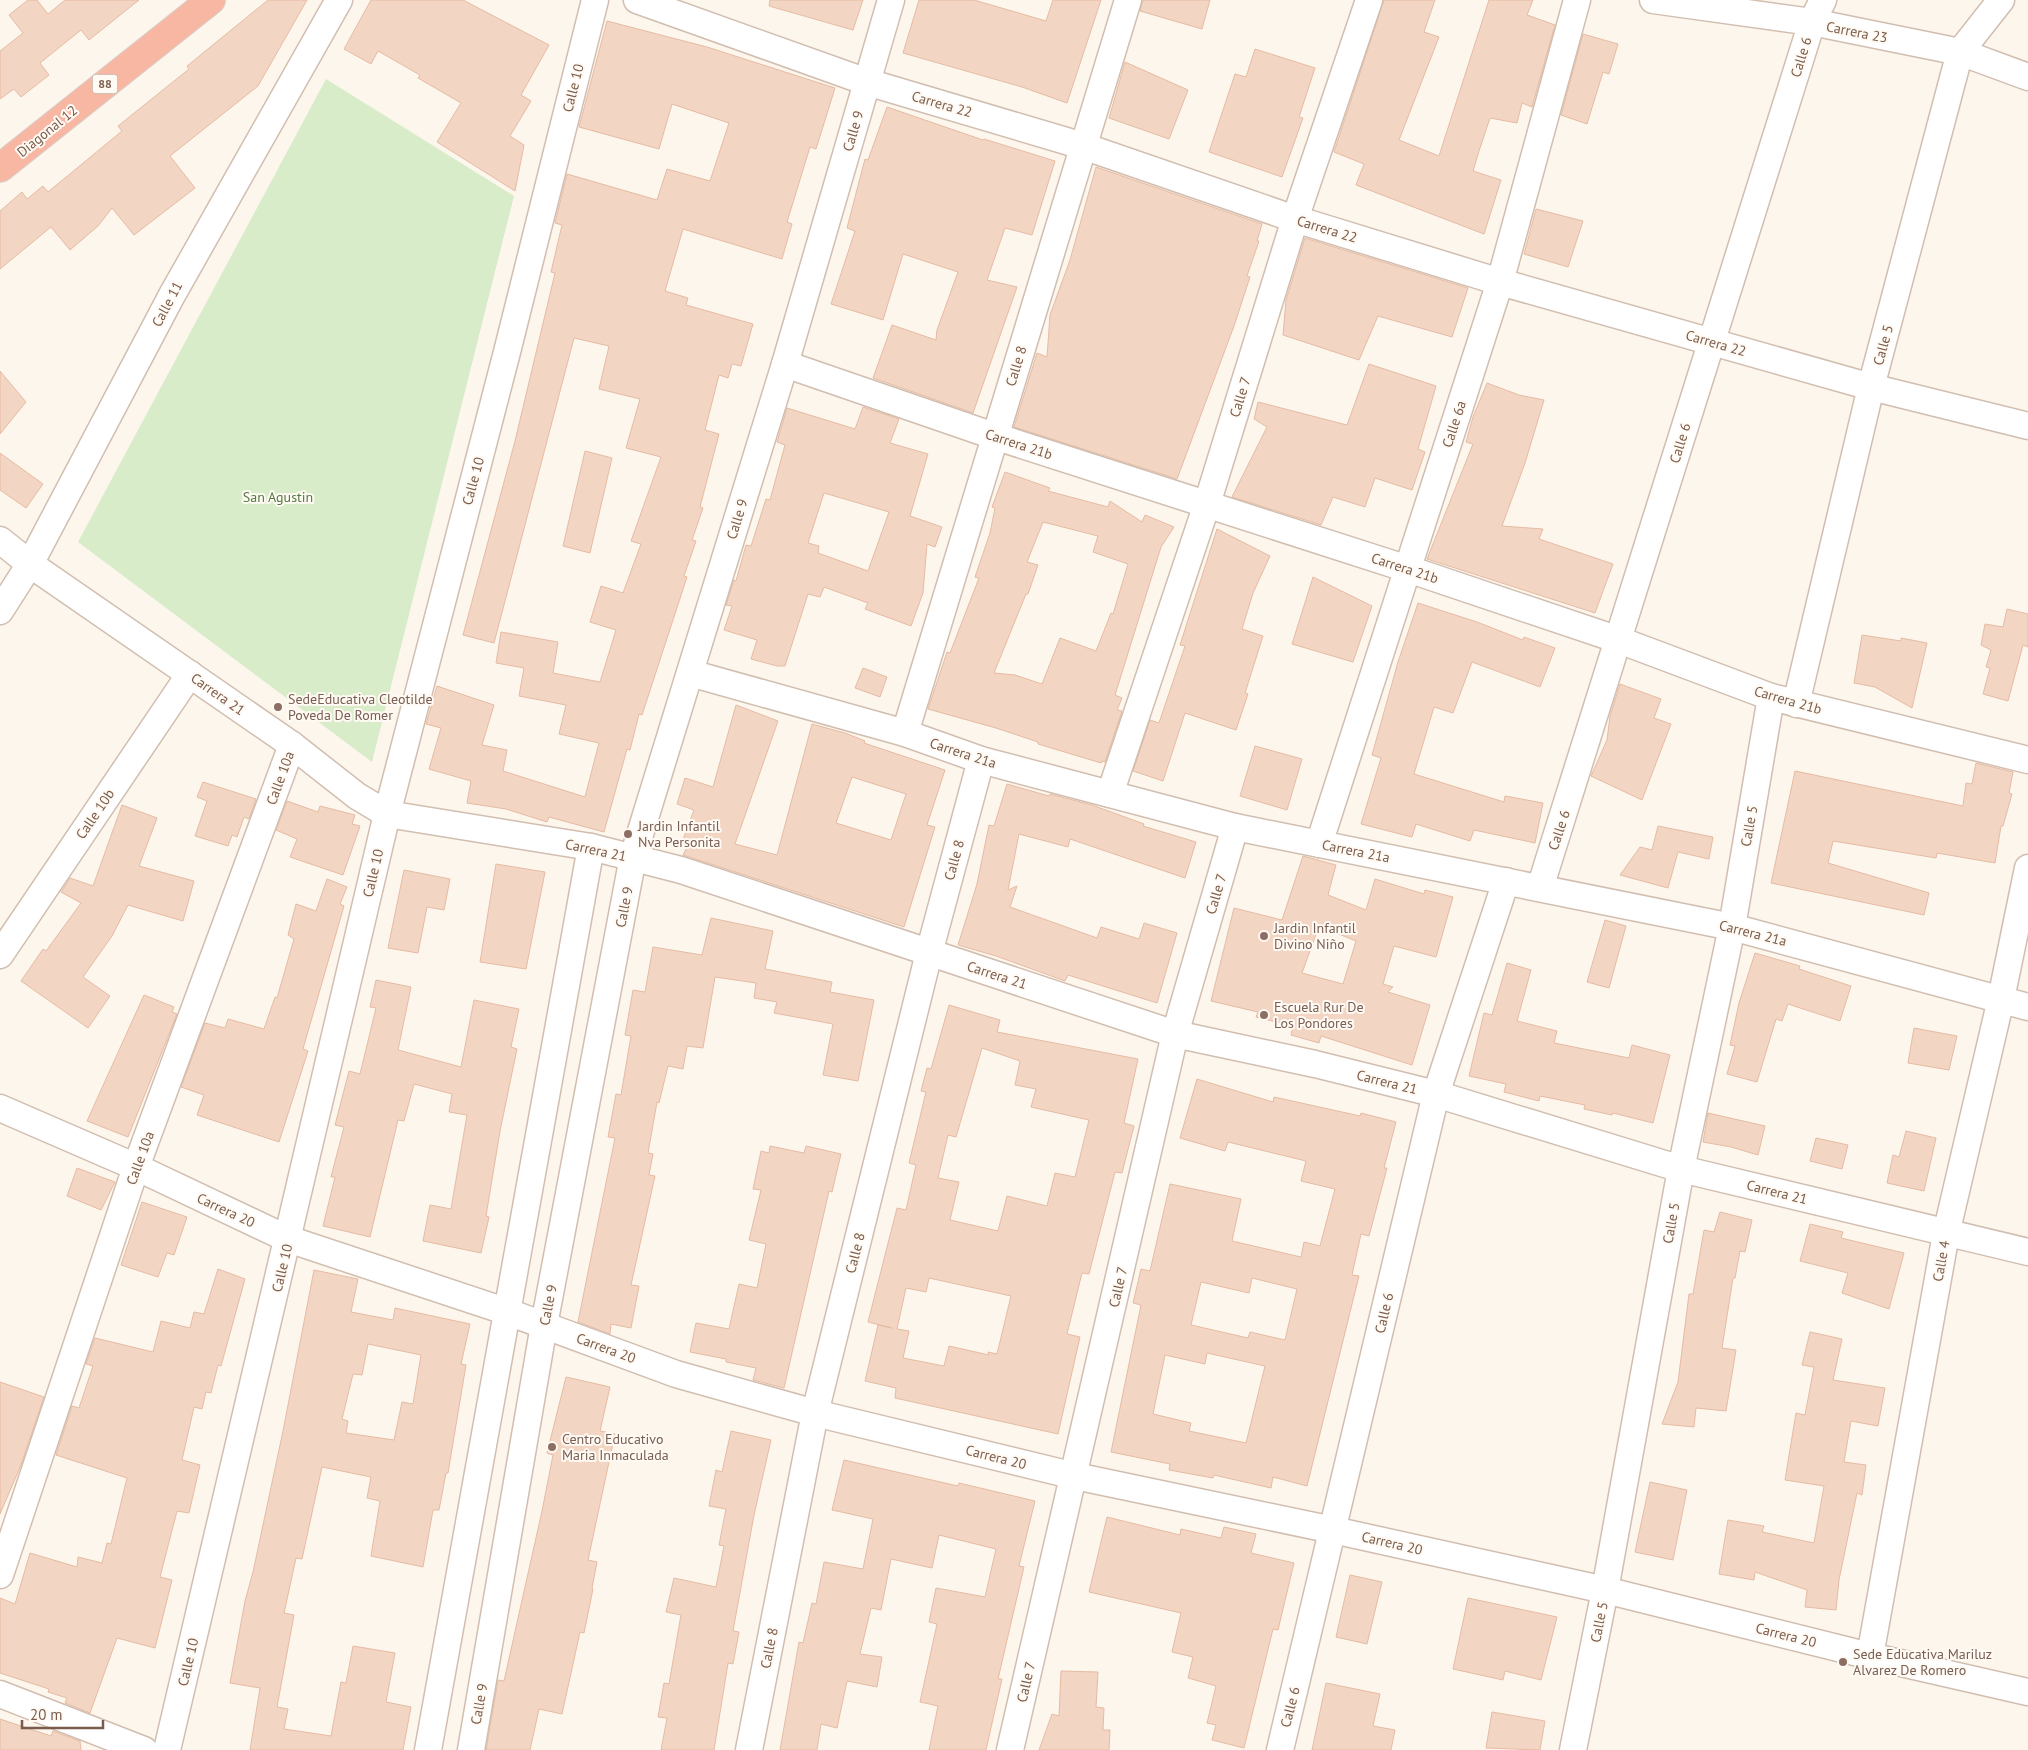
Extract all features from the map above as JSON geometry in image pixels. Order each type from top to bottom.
[{"type":"highway","name":"Diagonal 12","points":[[0,168],[211,0]]},
{"type":"street","name":"Calle 11","points":[[0,611],[30,564],[172,295],[339,0]]},
{"type":"street","name":"Calle 10","points":[[167,1750],[387,814],[507,352],[595,0]]},
{"type":"street","name":"Carrera 22","points":[[637,0],[867,82],[1083,146],[1295,219],[1500,282],[1872,387],[2028,426]]},
{"type":"street","name":"Calle 9","points":[[471,1750],[544,1325],[633,857],[784,364],[891,0]]},
{"type":"street","name":"Calle 8","points":[[905,733],[1128,0]]},
{"type":"street","name":"Calle 7","points":[[1110,794],[1207,504],[1295,219],[1368,0]]},
{"type":"street","name":"Calle 6a","points":[[1319,844],[1500,282],[1577,0]]},
{"type":"street","name":"Carrera 23","points":[[1653,0],[1818,11],[1960,52],[2028,77]]},
{"type":"street","name":"Calle 5","points":[[1796,704],[1872,387],[1960,52],[2001,0]]},
{"type":"street","name":"Calle 6","points":[[1540,888],[1818,11]]},
{"type":"street","name":"Carrera 21b","points":[[784,364],[994,436],[1408,569],[1619,640],[1771,697],[2028,760]]},
{"type":"street","name":"Carrera 21","points":[[0,540],[30,564],[292,745],[357,796],[387,814],[591,847],[633,857],[681,870],[1176,1034],[1315,1064],[1436,1094],[1681,1169],[1946,1234],[2028,1252]]},
{"type":"street","name":"Carrera 21a","points":[[690,673],[905,733],[981,760],[1235,827],[1732,927],[2028,1007]]},
{"type":"street","name":"Calle 10b","points":[[0,955],[190,674]]},
{"type":"street","name":"Calle 5","points":[[1573,1750],[1605,1590],[1681,1169],[1732,927],[1771,697]]},
{"type":"street","name":"Calle 10a","points":[[0,1575],[136,1167],[292,745]]},
{"type":"street","name":"Calle 8","points":[[749,1750],[815,1413],[929,953],[981,760]]},
{"type":"street","name":"Calle 7","points":[[1010,1750],[1176,1034],[1235,827]]},
{"type":"street","points":[[428,1750],[591,847]]},
{"type":"street","name":"Calle 4","points":[[1870,1656],[1946,1234],[2001,1000],[2028,868]]},
{"type":"street","name":"Calle 6","points":[[1280,1750],[1436,1094],[1506,881]]},
{"type":"street","name":"Carrera 20","points":[[0,1108],[136,1167],[288,1239],[508,1312],[676,1374],[815,1413],[1075,1476],[1605,1590],[1870,1656],[2028,1692]]},
{"type":"street","points":[[0,1694],[144,1750]]},
{"type":"green space","name":"San Agustin","points":[[326,79],[514,196],[372,762],[78,542]]},
{"type":"building","points":[[28,0],[37,0],[48,14],[65,0],[139,0],[89,40],[81,30],[40,63],[49,75],[21,97],[14,89],[0,99],[0,51],[23,33],[9,15]]},
{"type":"building","points":[[268,0],[307,0],[258,86],[170,156],[195,188],[134,235],[112,208],[98,226],[70,250],[51,227],[0,269],[0,211],[22,192],[27,199],[43,186],[48,192],[122,131],[118,126],[189,69],[187,66]]},
{"type":"building","points":[[371,0],[463,0],[549,45],[521,95],[531,101],[510,136],[524,145],[515,191],[437,142],[461,103],[418,78],[420,75],[378,51],[371,64],[344,49]]},
{"type":"building","points":[[770,0],[863,0],[853,30],[769,6]]},
{"type":"building","points":[[919,0],[974,0],[1046,21],[1053,0],[1101,0],[1067,103],[1022,87],[903,53]]},
{"type":"building","points":[[1143,0],[1210,0],[1202,29],[1140,11]]},
{"type":"building","points":[[1384,0],[1435,0],[1424,32],[1439,37],[1399,140],[1439,156],[1489,0],[1533,0],[1527,15],[1555,25],[1532,107],[1522,103],[1517,123],[1490,118],[1473,171],[1501,180],[1484,234],[1356,185],[1364,164],[1334,152]]},
{"type":"building","points":[[607,21],[707,47],[835,88],[816,149],[810,147],[787,222],[792,224],[782,259],[683,229],[665,291],[688,298],[686,305],[753,324],[741,366],[732,364],[728,378],[719,375],[705,430],[719,434],[700,507],[703,508],[692,540],[696,541],[684,576],[687,577],[642,715],[639,714],[630,750],[627,749],[604,832],[549,817],[547,822],[506,809],[467,803],[471,781],[429,769],[441,728],[426,724],[437,686],[494,705],[482,745],[507,750],[503,771],[585,797],[599,743],[559,734],[566,705],[519,696],[524,668],[496,663],[501,632],[558,642],[553,673],[600,682],[616,630],[590,622],[601,586],[623,593],[641,544],[631,541],[661,457],[626,448],[640,399],[599,389],[609,346],[574,338],[494,643],[463,635],[515,441],[555,273],[551,272],[562,225],[555,223],[567,174],[657,200],[667,169],[710,181],[729,123],[672,104],[659,149],[579,127]]},
{"type":"building","points":[[1583,34],[1618,44],[1609,74],[1603,72],[1587,124],[1561,115]]},
{"type":"building","points":[[1255,49],[1315,68],[1299,117],[1303,118],[1282,177],[1209,152],[1235,74],[1246,77]]},
{"type":"building","points":[[1125,62],[1188,90],[1169,139],[1109,118]]},
{"type":"building","points":[[887,107],[983,140],[1055,161],[1032,235],[1005,228],[987,280],[1017,287],[973,413],[873,378],[892,325],[936,340],[937,330],[958,272],[903,254],[883,320],[831,304],[855,231],[847,228],[865,159],[868,160]]},
{"type":"building","points":[[1096,167],[1262,224],[1257,241],[1259,241],[1247,276],[1250,277],[1234,326],[1177,479],[1014,427],[1037,353],[1047,357],[1050,315],[1070,260]]},
{"type":"building","points":[[1536,209],[1583,221],[1568,267],[1524,254]]},
{"type":"building","points":[[1305,238],[1468,288],[1452,337],[1378,316],[1359,360],[1283,335],[1286,300]]},
{"type":"building","points":[[1369,364],[1436,386],[1418,449],[1425,452],[1412,490],[1375,478],[1365,507],[1333,497],[1321,525],[1232,497],[1267,427],[1254,419],[1258,402],[1347,425]]},
{"type":"building","points":[[0,371],[26,402],[0,434]]},
{"type":"building","points":[[1487,383],[1519,395],[1544,400],[1525,463],[1502,526],[1543,529],[1539,539],[1613,564],[1595,613],[1427,559],[1473,444],[1466,442],[1473,417]]},
{"type":"building","points":[[863,407],[899,419],[890,443],[928,454],[910,516],[942,527],[935,547],[927,544],[923,593],[911,626],[865,609],[868,603],[824,587],[820,597],[808,594],[785,666],[777,666],[751,659],[757,640],[724,630],[732,606],[726,605],[734,580],[736,581],[746,545],[751,546],[766,499],[770,500],[785,445],[777,442],[787,408],[855,429]],"holes":[[[824,493],[889,512],[868,571],[818,553],[819,546],[808,543]]]},
{"type":"building","points":[[585,451],[612,458],[590,553],[563,546]]},
{"type":"building","points":[[0,453],[43,484],[26,508],[0,490]]},
{"type":"building","points":[[1005,472],[1050,488],[1048,491],[1108,507],[1110,501],[1142,522],[1145,515],[1174,527],[1161,547],[1115,695],[1122,698],[1117,710],[1122,711],[1105,762],[1102,761],[1101,763],[1038,744],[1038,742],[996,728],[928,709],[947,652],[950,653],[979,578],[975,577],[990,533],[995,508],[992,507]],"holes":[[[1043,522],[1098,536],[1093,552],[1128,564],[1113,614],[1111,613],[1096,651],[1060,638],[1042,684],[1015,675],[994,673],[1026,594],[1028,594],[1038,565],[1027,562]]]},
{"type":"building","points":[[1217,529],[1270,556],[1253,593],[1242,629],[1263,636],[1245,693],[1248,694],[1236,730],[1185,713],[1163,781],[1133,771],[1150,720],[1159,723],[1185,646],[1180,645]]},
{"type":"building","points":[[1313,577],[1372,606],[1353,662],[1292,644]]},
{"type":"building","points":[[1418,603],[1477,622],[1523,640],[1524,637],[1555,648],[1540,687],[1472,662],[1453,713],[1434,707],[1414,774],[1504,802],[1505,796],[1543,803],[1535,843],[1474,830],[1470,841],[1416,824],[1412,837],[1361,824],[1381,758],[1372,755],[1398,662]]},
{"type":"building","points":[[2007,609],[2028,614],[2028,647],[2023,645],[2008,701],[1983,694],[1990,668],[1986,667],[1991,650],[1981,645],[1985,624],[2003,627]]},
{"type":"building","points":[[1862,635],[1901,641],[1901,638],[1927,643],[1912,708],[1875,687],[1854,683]]},
{"type":"building","points":[[863,668],[887,677],[880,697],[855,688]]},
{"type":"building","points":[[1620,684],[1661,699],[1654,718],[1671,724],[1642,800],[1591,776],[1607,740],[1610,716]]},
{"type":"building","points":[[736,705],[778,721],[735,844],[777,855],[812,724],[845,733],[865,741],[864,743],[945,770],[927,825],[935,827],[904,927],[683,855],[687,847],[681,845],[694,810],[677,804],[685,778],[713,787]],"holes":[[[852,777],[906,794],[891,840],[836,823]]]},
{"type":"building","points":[[1255,746],[1302,759],[1287,810],[1240,796]]},
{"type":"building","points":[[1976,763],[2013,772],[2009,793],[2012,794],[2003,826],[2001,826],[1995,863],[1937,853],[1936,858],[1833,841],[1828,863],[1929,893],[1924,915],[1771,883],[1795,771],[1963,806],[1966,783],[1972,784]]},
{"type":"building","points":[[203,782],[256,799],[249,819],[244,817],[237,837],[232,835],[228,846],[195,836],[207,801],[197,797]]},
{"type":"building","points":[[1007,784],[1049,796],[1050,794],[1092,805],[1144,824],[1143,826],[1196,842],[1185,878],[1070,839],[1068,847],[1019,834],[1008,890],[1017,886],[1010,907],[1097,938],[1101,927],[1139,939],[1144,923],[1177,933],[1157,1003],[1068,975],[1065,981],[996,956],[958,945],[977,884],[989,825],[994,826]]},
{"type":"building","points":[[287,801],[318,812],[320,806],[355,815],[352,824],[360,826],[343,875],[290,857],[297,839],[276,830]]},
{"type":"building","points":[[122,805],[157,818],[139,866],[194,881],[183,921],[128,905],[112,936],[83,977],[110,996],[88,1028],[21,981],[43,949],[46,951],[81,903],[61,892],[70,878],[93,886]]},
{"type":"building","points":[[1658,826],[1713,837],[1709,859],[1678,852],[1668,888],[1620,875],[1640,847],[1652,850]]},
{"type":"building","points":[[1303,856],[1336,865],[1328,895],[1366,910],[1375,879],[1424,894],[1425,890],[1453,897],[1436,957],[1394,946],[1383,984],[1393,987],[1388,992],[1430,1005],[1412,1065],[1321,1036],[1319,1043],[1291,1035],[1293,1026],[1256,1017],[1258,1012],[1211,1001],[1234,908],[1282,920]],"holes":[[[1319,926],[1356,941],[1343,984],[1302,973]]]},
{"type":"building","points":[[496,864],[545,872],[526,969],[480,962]]},
{"type":"building","points":[[404,870],[450,879],[444,910],[427,907],[418,953],[388,948]]},
{"type":"building","points":[[327,879],[347,887],[340,904],[344,906],[303,1049],[308,1051],[279,1142],[197,1115],[204,1095],[181,1087],[205,1023],[225,1028],[228,1019],[264,1029],[275,997],[277,998],[294,939],[288,935],[296,904],[316,911]]},
{"type":"building","points":[[711,918],[773,931],[765,969],[832,982],[830,992],[874,1000],[858,1081],[823,1075],[833,1024],[774,1013],[777,1002],[754,998],[756,983],[715,977],[703,1048],[687,1046],[683,1069],[668,1066],[659,1103],[657,1102],[648,1153],[653,1154],[649,1175],[655,1176],[631,1285],[639,1286],[631,1328],[611,1324],[610,1334],[578,1322],[615,1138],[608,1137],[616,1094],[621,1095],[631,1036],[625,1035],[633,990],[645,992],[653,947],[702,955]]},
{"type":"building","points":[[1605,920],[1626,926],[1609,988],[1587,982]]},
{"type":"building","points":[[1755,953],[1800,966],[1799,969],[1851,986],[1840,1021],[1788,1004],[1782,1021],[1776,1019],[1757,1082],[1727,1074],[1735,1046],[1730,1045],[1739,1003]]},
{"type":"building","points":[[1507,963],[1531,970],[1517,1021],[1557,1031],[1554,1043],[1629,1058],[1632,1045],[1670,1055],[1653,1123],[1613,1113],[1612,1115],[1584,1109],[1585,1105],[1540,1096],[1539,1101],[1504,1092],[1506,1084],[1469,1076],[1484,1013],[1492,1015]]},
{"type":"building","points":[[376,980],[411,987],[398,1050],[461,1067],[474,1000],[519,1009],[511,1047],[517,1049],[500,1131],[486,1216],[489,1217],[481,1253],[423,1241],[430,1205],[451,1209],[467,1115],[449,1112],[452,1094],[414,1084],[404,1121],[398,1120],[370,1237],[323,1226],[335,1177],[331,1177],[344,1127],[335,1125],[349,1071],[360,1074],[376,1008],[370,1007]]},
{"type":"building","points":[[144,995],[174,1007],[172,1012],[177,1014],[128,1137],[87,1121]]},
{"type":"building","points":[[949,1005],[1000,1020],[997,1032],[1138,1059],[1124,1123],[1134,1126],[1122,1173],[1115,1172],[1089,1274],[1082,1273],[1067,1334],[1080,1337],[1058,1434],[895,1398],[896,1388],[865,1381],[878,1325],[892,1328],[868,1322],[897,1208],[906,1210],[916,1165],[909,1163],[926,1092],[921,1091],[927,1068],[931,1069]],"holes":[[[982,1048],[1020,1061],[1015,1085],[1036,1089],[1031,1107],[1089,1120],[1075,1177],[1055,1173],[1047,1206],[1007,1196],[998,1231],[950,1220],[959,1182],[938,1178],[948,1135],[956,1137]],[[929,1278],[1011,1296],[997,1354],[988,1352],[989,1355],[949,1346],[944,1366],[903,1358],[909,1331],[897,1329],[906,1288],[926,1292]]]},
{"type":"building","points":[[1914,1028],[1957,1036],[1949,1070],[1908,1063]]},
{"type":"building","points":[[1197,1079],[1273,1102],[1274,1097],[1360,1116],[1361,1113],[1396,1122],[1384,1168],[1387,1168],[1369,1236],[1361,1234],[1352,1275],[1359,1276],[1307,1486],[1273,1477],[1271,1488],[1214,1475],[1213,1478],[1169,1470],[1170,1464],[1111,1452],[1141,1305],[1133,1303],[1141,1269],[1150,1271],[1170,1184],[1241,1199],[1232,1241],[1301,1257],[1304,1242],[1320,1246],[1335,1189],[1301,1181],[1306,1161],[1228,1142],[1225,1151],[1180,1138]],"holes":[[[1252,1278],[1297,1289],[1285,1340],[1250,1332],[1248,1338],[1191,1325],[1201,1282],[1249,1293]],[[1207,1353],[1265,1366],[1246,1443],[1189,1431],[1191,1423],[1153,1414],[1165,1355],[1205,1364]]]},
{"type":"building","points":[[1708,1113],[1765,1126],[1758,1155],[1731,1147],[1703,1142]]},
{"type":"building","points":[[1906,1131],[1936,1138],[1924,1191],[1887,1183],[1893,1155],[1899,1157]]},
{"type":"building","points":[[1816,1138],[1848,1145],[1842,1169],[1810,1161]]},
{"type":"building","points":[[770,1146],[804,1153],[806,1146],[841,1154],[832,1192],[829,1191],[784,1388],[753,1380],[756,1368],[726,1362],[726,1359],[690,1352],[696,1323],[729,1329],[739,1284],[757,1288],[766,1244],[749,1240],[761,1190],[753,1189],[761,1151],[769,1153]]},
{"type":"building","points":[[77,1168],[115,1182],[101,1210],[67,1196]]},
{"type":"building","points":[[142,1202],[187,1217],[174,1255],[167,1253],[158,1277],[121,1265]]},
{"type":"building","points":[[1720,1212],[1752,1220],[1745,1252],[1740,1251],[1735,1278],[1733,1278],[1722,1348],[1736,1350],[1726,1411],[1696,1408],[1694,1427],[1662,1424],[1678,1382],[1689,1294],[1693,1294],[1704,1230],[1714,1232]]},
{"type":"building","points":[[1810,1224],[1843,1232],[1841,1238],[1904,1253],[1889,1309],[1842,1293],[1848,1273],[1800,1261]]},
{"type":"building","points":[[218,1269],[245,1279],[221,1366],[218,1365],[211,1393],[206,1392],[202,1409],[194,1407],[182,1460],[200,1465],[189,1513],[177,1511],[160,1577],[172,1580],[155,1648],[117,1638],[90,1713],[65,1703],[67,1698],[48,1692],[49,1689],[0,1673],[0,1598],[15,1604],[30,1553],[77,1567],[78,1557],[102,1563],[107,1543],[111,1544],[127,1478],[56,1455],[72,1406],[79,1408],[93,1366],[86,1364],[95,1338],[153,1352],[161,1321],[190,1328],[194,1312],[204,1314]]},
{"type":"building","points":[[314,1270],[358,1279],[351,1312],[393,1320],[395,1308],[470,1324],[461,1364],[466,1365],[448,1473],[446,1473],[439,1510],[433,1510],[423,1567],[371,1556],[380,1501],[367,1498],[371,1477],[322,1467],[302,1559],[296,1558],[284,1613],[294,1615],[277,1707],[288,1709],[284,1729],[331,1736],[341,1682],[346,1683],[353,1646],[395,1653],[386,1702],[411,1707],[403,1750],[250,1750],[260,1688],[230,1683],[245,1601],[283,1431]],"holes":[[[368,1344],[421,1355],[413,1404],[402,1402],[394,1440],[346,1433],[348,1421],[342,1419],[353,1374],[362,1375]]]},
{"type":"building","points":[[1810,1332],[1842,1339],[1833,1380],[1885,1388],[1878,1426],[1851,1421],[1844,1462],[1866,1465],[1862,1495],[1857,1493],[1839,1580],[1836,1610],[1805,1607],[1807,1590],[1755,1572],[1754,1580],[1719,1574],[1728,1520],[1764,1526],[1762,1532],[1814,1543],[1824,1486],[1785,1480],[1796,1413],[1805,1415],[1814,1367],[1802,1365]]},
{"type":"building","points":[[566,1377],[610,1387],[600,1431],[615,1434],[588,1560],[597,1562],[584,1633],[580,1632],[562,1714],[539,1709],[530,1750],[486,1750],[498,1680],[504,1681],[542,1511],[553,1455],[547,1453]]},
{"type":"building","points":[[0,1382],[44,1397],[21,1465],[0,1514]]},
{"type":"building","points":[[731,1431],[771,1440],[754,1515],[733,1631],[739,1632],[733,1664],[728,1663],[714,1750],[661,1750],[667,1718],[658,1717],[664,1683],[669,1684],[681,1615],[666,1612],[674,1578],[716,1587],[724,1546],[719,1545],[726,1509],[709,1506],[716,1470],[722,1472]]},
{"type":"building","points":[[844,1460],[958,1486],[959,1483],[1035,1501],[1019,1566],[1024,1567],[998,1679],[1002,1679],[986,1750],[929,1750],[938,1706],[920,1702],[937,1624],[929,1622],[936,1588],[985,1597],[996,1549],[939,1535],[932,1568],[891,1559],[881,1610],[871,1608],[860,1654],[882,1657],[877,1687],[847,1681],[837,1728],[821,1724],[817,1750],[780,1750],[799,1642],[803,1643],[812,1603],[816,1604],[824,1562],[863,1569],[873,1519],[832,1510]]},
{"type":"building","points":[[1650,1482],[1687,1490],[1673,1560],[1635,1552]]},
{"type":"building","points":[[1107,1517],[1180,1535],[1181,1529],[1221,1538],[1224,1527],[1256,1534],[1251,1553],[1294,1563],[1278,1630],[1273,1629],[1244,1748],[1212,1740],[1216,1725],[1207,1723],[1216,1686],[1188,1678],[1193,1657],[1172,1652],[1181,1613],[1089,1592]]},
{"type":"building","points":[[1350,1575],[1382,1582],[1367,1644],[1336,1637]]},
{"type":"building","points":[[1468,1598],[1557,1617],[1541,1680],[1505,1671],[1503,1680],[1453,1669]]},
{"type":"building","points":[[1061,1671],[1098,1672],[1096,1707],[1104,1708],[1103,1730],[1110,1730],[1109,1750],[1039,1750],[1052,1714],[1059,1716]]},
{"type":"building","points":[[1326,1683],[1380,1694],[1373,1726],[1395,1730],[1391,1750],[1312,1750]]},
{"type":"building","points":[[1492,1712],[1545,1721],[1540,1750],[1486,1748]]},
{"type":"building","points":[[0,1719],[51,1736],[53,1731],[80,1741],[81,1750],[0,1750]]},
{"type":"place","name":"SedeEducativa Cleotilde Poveda De Romer","points":[[278,707]]},
{"type":"place","name":"Jardin Infantil Nva Personita","points":[[628,834]]},
{"type":"place","name":"Jardin Infantil Divino Niño","points":[[1264,936]]},
{"type":"place","name":"Escuela Rur De Los Pondores","points":[[1264,1015]]},
{"type":"place","name":"Centro Educativo Maria Inmaculada","points":[[552,1447]]},
{"type":"place","name":"Sede Educativa Mariluz Alvarez De Romero","points":[[1843,1662]]}]
